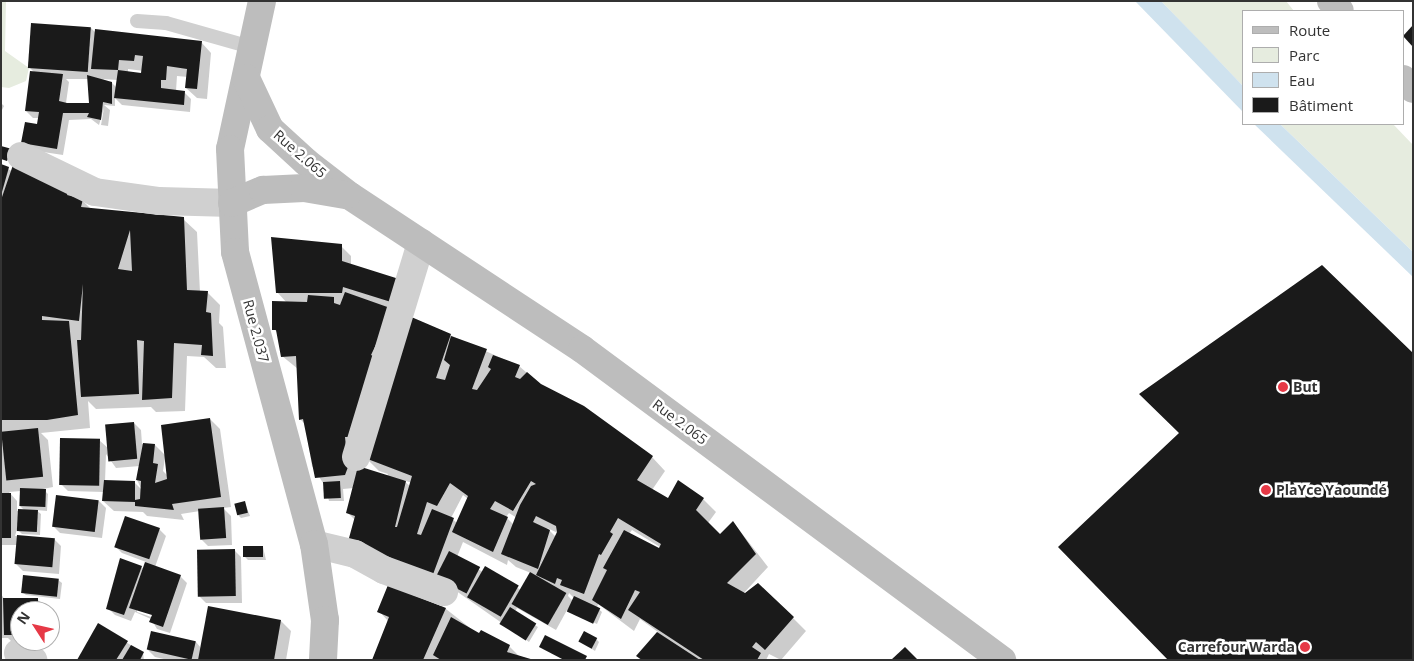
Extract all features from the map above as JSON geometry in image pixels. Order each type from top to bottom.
[{"type":"street","name":"Rue 2.037","points":[[262,1],[230,149],[234,252],[314,544],[325,620],[324,660]]},
{"type":"street","name":"Rue 2.065","points":[[246,78],[270,129],[306,162],[350,196],[582,349],[1002,660]]},
{"type":"street","points":[[1404,79],[1413,89]]},
{"type":"street","points":[[21,156],[95,192],[159,201],[232,203]]},
{"type":"street","name":"Rue 2.065","points":[[232,203],[263,190],[296,188],[350,196]]},
{"type":"street","points":[[356,457],[421,243]]},
{"type":"street","points":[[314,544],[355,554],[384,570],[444,592]]},
{"type":"lane","points":[[136,21],[166,23],[251,46]]},
{"type":"green space","points":[[1,1],[6,1],[5,51],[29,68],[26,81],[9,88],[1,87]]},
{"type":"green space","points":[[1161,1],[1286,1],[1293,10],[1242,10],[1242,85]]},
{"type":"green space","points":[[1281,125],[1394,125],[1413,145],[1413,252]]},
{"type":"water","points":[[1135,1],[1161,1],[1201,42],[1242,85],[1242,111]]},
{"type":"water","points":[[1255,125],[1281,125],[1413,252],[1413,277]]},
{"type":"building","points":[[31,23],[91,27],[88,72],[28,68]]},
{"type":"building","points":[[1413,25],[1413,47],[1404,37]]},
{"type":"building","points":[[95,29],[202,41],[197,89],[185,88],[187,69],[167,66],[166,80],[161,80],[161,88],[185,91],[184,105],[114,98],[118,70],[91,69]],"holes":[[[135,55],[143,56],[141,73],[118,70],[119,60],[134,61]]]},
{"type":"building","points":[[30,71],[63,74],[59,101],[67,103],[89,103],[87,75],[112,82],[112,104],[103,102],[101,120],[87,117],[89,113],[63,113],[57,149],[21,143],[25,122],[37,124],[39,112],[25,111]]},
{"type":"building","points":[[1,146],[12,149],[7,161],[1,159]]},
{"type":"building","points":[[1,164],[9,167],[2,192],[1,192]]},
{"type":"building","points":[[13,165],[69,188],[67,195],[83,199],[81,207],[184,217],[187,290],[208,291],[206,312],[211,313],[213,356],[201,355],[202,345],[174,343],[172,398],[142,400],[144,341],[137,340],[139,394],[81,397],[77,340],[81,340],[83,284],[79,321],[42,316],[42,320],[69,321],[78,415],[47,420],[1,420],[1,200]],"holes":[[[130,230],[132,271],[118,269]]]},
{"type":"building","points":[[271,237],[342,244],[342,261],[399,279],[391,302],[343,287],[342,293],[276,293]]},
{"type":"building","name":"PlaYce Yaoundé","points":[[1322,265],[1413,353],[1413,660],[1168,660],[1058,547],[1179,433],[1139,394]]},
{"type":"building","points":[[345,292],[393,309],[371,355],[381,360],[357,437],[345,437],[348,467],[345,475],[315,478],[303,419],[299,420],[296,356],[281,357],[276,330],[272,330],[272,301],[307,302],[308,295],[334,297],[334,303],[340,305]]},
{"type":"building","points":[[409,316],[451,334],[436,378],[445,380],[450,365],[444,360],[451,336],[487,349],[472,389],[477,390],[491,369],[488,367],[493,355],[520,365],[515,377],[520,379],[527,372],[541,384],[584,406],[653,456],[637,480],[668,498],[678,480],[704,498],[696,510],[720,534],[733,521],[756,554],[727,583],[745,593],[758,583],[794,617],[765,650],[756,642],[752,647],[761,653],[757,660],[704,660],[628,610],[640,592],[635,590],[621,619],[592,600],[607,570],[603,568],[624,530],[659,548],[661,544],[618,518],[610,532],[613,534],[601,555],[599,554],[584,594],[560,585],[562,580],[557,578],[555,584],[536,575],[557,532],[556,526],[536,516],[533,522],[550,530],[538,569],[501,554],[520,505],[531,486],[536,484],[531,481],[513,511],[495,501],[490,509],[508,517],[493,552],[452,532],[468,496],[450,483],[437,506],[427,502],[417,534],[421,535],[432,509],[454,518],[429,585],[346,549],[355,516],[346,513],[358,466],[406,481],[395,527],[397,527],[412,476],[365,458]]},
{"type":"building","points":[[210,418],[221,497],[172,504],[174,510],[135,506],[135,502],[102,501],[104,480],[135,481],[135,500],[140,499],[141,481],[136,480],[143,443],[155,444],[153,463],[158,464],[155,483],[167,479],[161,425]]},
{"type":"building","points":[[134,422],[137,459],[108,461],[105,425]]},
{"type":"building","points":[[38,428],[43,477],[6,481],[1,432]]},
{"type":"building","points":[[60,438],[100,439],[99,486],[59,485]]},
{"type":"building","points":[[340,481],[341,498],[324,499],[323,482]]},
{"type":"building","points":[[20,488],[46,489],[45,507],[19,506]]},
{"type":"building","points":[[1,493],[11,493],[11,538],[1,538]]},
{"type":"building","points":[[56,495],[99,500],[95,532],[52,527]]},
{"type":"building","points":[[245,501],[248,513],[237,515],[234,504]]},
{"type":"building","points":[[224,507],[226,538],[200,540],[198,509]]},
{"type":"building","points":[[18,509],[38,510],[37,532],[17,531]]},
{"type":"building","points":[[125,516],[160,528],[149,559],[114,547]]},
{"type":"building","points":[[17,535],[55,538],[52,567],[14,564]]},
{"type":"building","points":[[243,546],[263,546],[263,557],[243,557]]},
{"type":"building","points":[[235,549],[236,596],[198,597],[197,550]]},
{"type":"building","points":[[449,551],[480,567],[467,594],[435,578]]},
{"type":"building","points":[[120,558],[142,566],[124,615],[106,609]]},
{"type":"building","points":[[145,562],[181,575],[163,627],[149,622],[152,615],[129,608]]},
{"type":"building","points":[[485,566],[519,586],[501,617],[467,597]]},
{"type":"building","points":[[530,572],[566,593],[548,625],[512,604]]},
{"type":"building","points":[[23,575],[59,579],[57,597],[21,593]]},
{"type":"building","points":[[388,585],[446,608],[423,660],[372,660],[389,617],[377,612]]},
{"type":"building","points":[[574,596],[600,608],[593,624],[567,611]]},
{"type":"building","points":[[3,598],[38,598],[38,601],[10,601],[10,635],[4,635]]},
{"type":"building","points":[[208,606],[281,620],[274,660],[198,660]]},
{"type":"building","points":[[510,607],[536,623],[526,640],[499,624]]},
{"type":"building","points":[[451,617],[479,633],[481,630],[510,645],[507,652],[534,660],[441,660],[433,655]]},
{"type":"building","points":[[98,623],[128,641],[116,660],[77,660]]},
{"type":"building","points":[[151,631],[196,641],[192,660],[147,650]]},
{"type":"building","points":[[584,631],[597,638],[592,649],[578,642]]},
{"type":"building","points":[[657,632],[700,660],[642,660],[636,656]]},
{"type":"building","points":[[545,635],[587,656],[585,660],[564,660],[539,647]]},
{"type":"building","points":[[131,645],[144,652],[140,660],[122,660]]},
{"type":"building","points":[[905,647],[918,660],[891,660]]},
{"type":"place","name":"But","points":[[1283,387]]},
{"type":"place","name":"PlaYce Yaoundé","points":[[1266,490]]},
{"type":"place","name":"Carrefour Warda","points":[[1305,647]]}]
